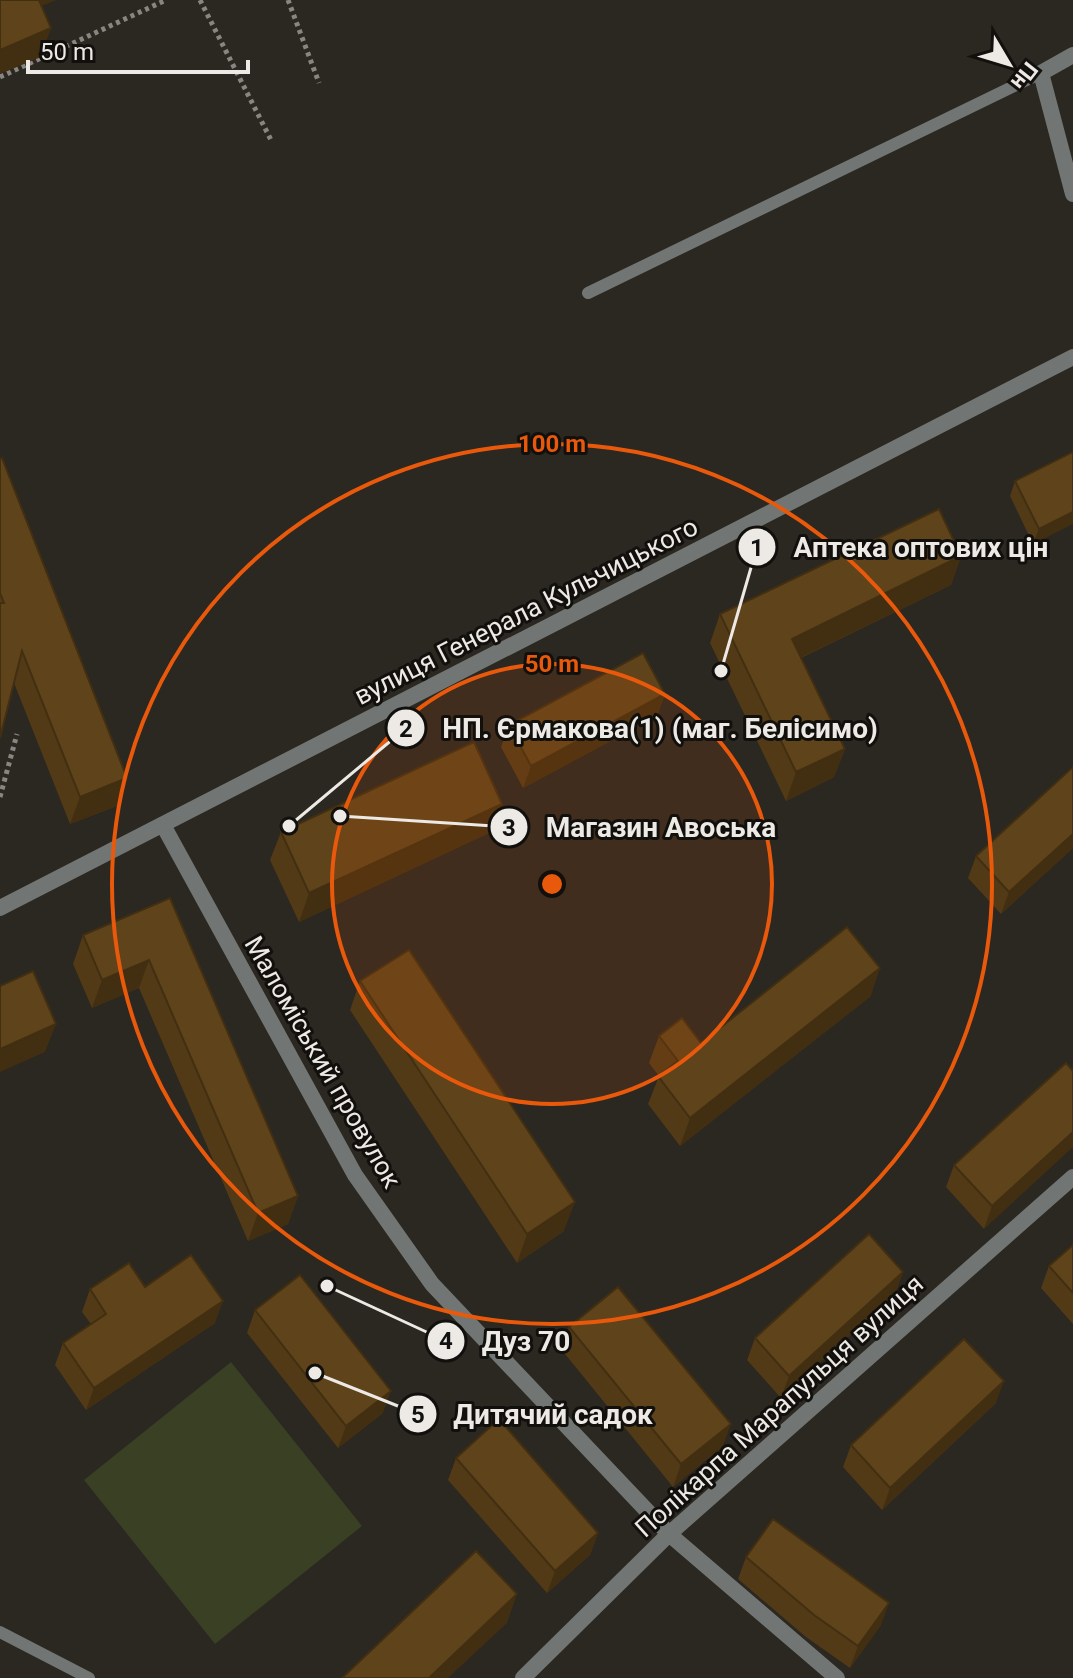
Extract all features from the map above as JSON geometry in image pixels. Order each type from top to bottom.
[{"type":"street","points":[[1073,55],[1041,73],[1073,194]]},
{"type":"street","name":"вулиця Генерала Кульчицького","points":[[0,908],[1073,357]]},
{"type":"street","name":"Маломіський провулок","points":[[163,825],[355,1175],[423,1272],[669,1534],[837,1678]]},
{"type":"street","name":"Полікарпа Марапульця вулиця","points":[[523,1678],[669,1534],[1073,1177]]},
{"type":"lane","points":[[588,293],[1041,73]]},
{"type":"lane","points":[[0,1632],[89,1678]]},
{"type":"path","points":[[0,77],[166,0]]},
{"type":"path","points":[[200,0],[271,140]]},
{"type":"path","points":[[288,0],[319,83]]},
{"type":"path","points":[[0,797],[17,734]]},
{"type":"green space","points":[[231,1362],[362,1526],[215,1644],[84,1480]]},
{"type":"building","points":[[0,0],[39,0],[51,28],[0,50]]},
{"type":"building","points":[[1073,452],[1073,512],[1039,529],[1015,481]]},
{"type":"building","points":[[2,458],[127,778],[80,797],[22,651],[0,738],[0,603],[4,603],[0,593]]},
{"type":"building","points":[[939,509],[961,556],[792,639],[845,749],[796,772],[720,614]]},
{"type":"building","points":[[643,653],[665,694],[531,766],[509,725]]},
{"type":"building","points":[[474,742],[502,804],[309,893],[281,832]]},
{"type":"building","points":[[1073,767],[1073,834],[1009,892],[976,856]]},
{"type":"building","points":[[170,898],[298,1196],[258,1213],[149,960],[102,980],[83,935]]},
{"type":"building","points":[[847,927],[880,968],[690,1118],[658,1076],[678,1061],[659,1036],[682,1018],[701,1043]]},
{"type":"building","points":[[409,950],[575,1202],[527,1234],[360,981]]},
{"type":"building","points":[[33,971],[56,1024],[0,1049],[0,986]]},
{"type":"building","points":[[1066,1063],[1073,1071],[1073,1132],[992,1206],[954,1165]]},
{"type":"building","points":[[869,1234],[903,1272],[789,1376],[755,1338]]},
{"type":"building","points":[[1073,1245],[1073,1293],[1049,1266]]},
{"type":"building","points":[[191,1255],[223,1301],[94,1388],[63,1343],[106,1314],[90,1289],[129,1263],[145,1287]]},
{"type":"building","points":[[300,1275],[391,1391],[346,1426],[255,1310]]},
{"type":"building","points":[[618,1287],[731,1424],[681,1464],[569,1327]]},
{"type":"building","points":[[964,1339],[1004,1381],[890,1488],[851,1445]]},
{"type":"building","points":[[499,1419],[598,1533],[555,1571],[456,1458]]},
{"type":"building","points":[[773,1519],[889,1603],[858,1646],[814,1615],[746,1557]]},
{"type":"building","points":[[476,1551],[517,1594],[429,1678],[342,1678]]},
{"type":"place","name":"Аптека оптових цін","points":[[721,671]]},
{"type":"place","name":"Магазин Авоська","points":[[340,816]]},
{"type":"place","name":"НП. Єрмакова(1) (маг. Белісимо)","points":[[289,826]]},
{"type":"place","name":"Дуз 70","points":[[327,1286]]},
{"type":"place","name":"Дитячий садок","points":[[315,1373]]}]
